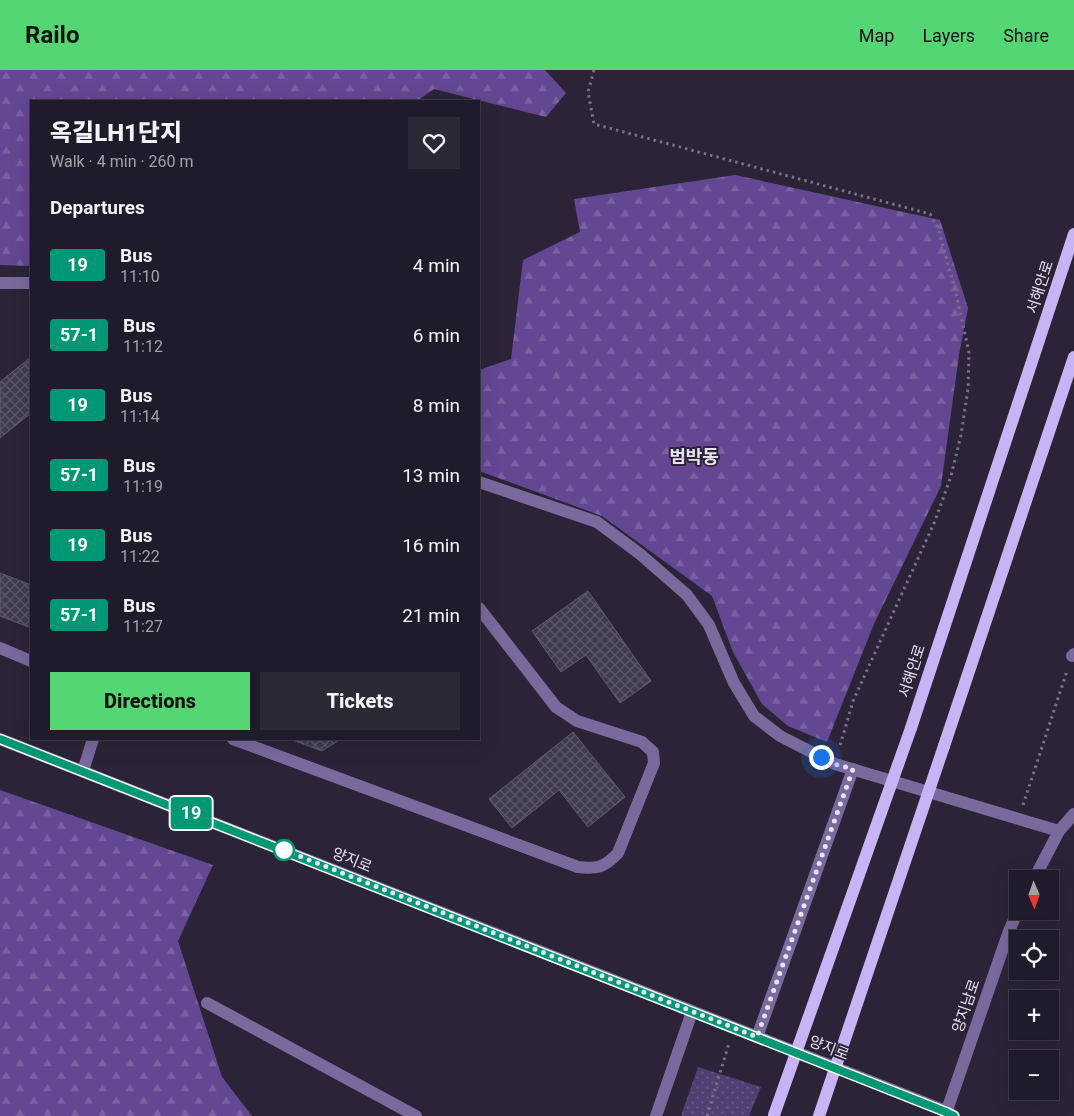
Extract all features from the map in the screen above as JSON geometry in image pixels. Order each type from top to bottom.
[{"type":"main road","name":"서해안로","points":[[774,1116],[911,728],[1074,234]]},
{"type":"main road","points":[[819,1116],[1074,357]]},
{"type":"street","points":[[0,283],[30,283]]},
{"type":"street","points":[[480,482],[597,522],[640,554],[687,595],[709,625],[734,683],[754,716],[780,736],[834,764],[1058,831]]},
{"type":"street","points":[[236,740],[578,867],[594,868],[607,864],[618,853],[654,763],[653,752],[642,742],[577,721],[556,707],[480,609]]},
{"type":"street","points":[[0,648],[30,661]]},
{"type":"street","name":"양지로","points":[[0,739],[83,770],[949,1114]]},
{"type":"street","points":[[83,770],[93,740]]},
{"type":"street","points":[[757,1037],[853,769]]},
{"type":"street","points":[[1038,870],[1058,831],[1074,814]]},
{"type":"street","name":"양지남로","points":[[949,1114],[1014,920]]},
{"type":"street","points":[[207,1003],[416,1116]]},
{"type":"street","points":[[656,1116],[692,1012]]},
{"type":"path","points":[[594,70],[588,92],[594,124],[930,214],[938,228],[958,297],[969,353],[968,389],[962,435],[951,476],[935,521],[853,701],[834,764]]},
{"type":"path","points":[[1018,818],[1073,655]]},
{"type":"path","points":[[707,1116],[734,1028]]},
{"type":"shaded area","points":[[698,1067],[761,1087],[749,1116],[681,1116]]},
{"type":"green space","points":[[0,70],[545,70],[566,93],[546,117],[434,89],[418,100],[30,100],[30,266],[0,265]]},
{"type":"green space","points":[[735,175],[940,220],[968,308],[959,355],[941,486],[874,624],[827,742],[788,726],[762,704],[733,652],[712,596],[602,516],[480,471],[480,370],[511,359],[523,260],[580,232],[574,199]]},
{"type":"green space","points":[[0,790],[213,865],[178,941],[222,1077],[252,1116],[0,1116]]},
{"type":"building","points":[[30,358],[30,414],[0,438],[0,382]]},
{"type":"building","points":[[0,573],[30,585],[30,628],[0,616]]},
{"type":"building","points":[[588,591],[651,681],[620,703],[586,655],[561,672],[532,631]]},
{"type":"building","points":[[573,732],[625,797],[588,827],[559,790],[512,828],[489,799]]},
{"type":"building","points":[[293,740],[339,740],[322,751]]},
{"type":"bus line","name":"19","points":[[0,739],[83,770],[954,1116]]},
{"type":"district","name":"범박동","points":[[694,457]]},
{"type":"route","points":[[284,850],[757,1037],[853,769],[834,764],[821,757]]}]
